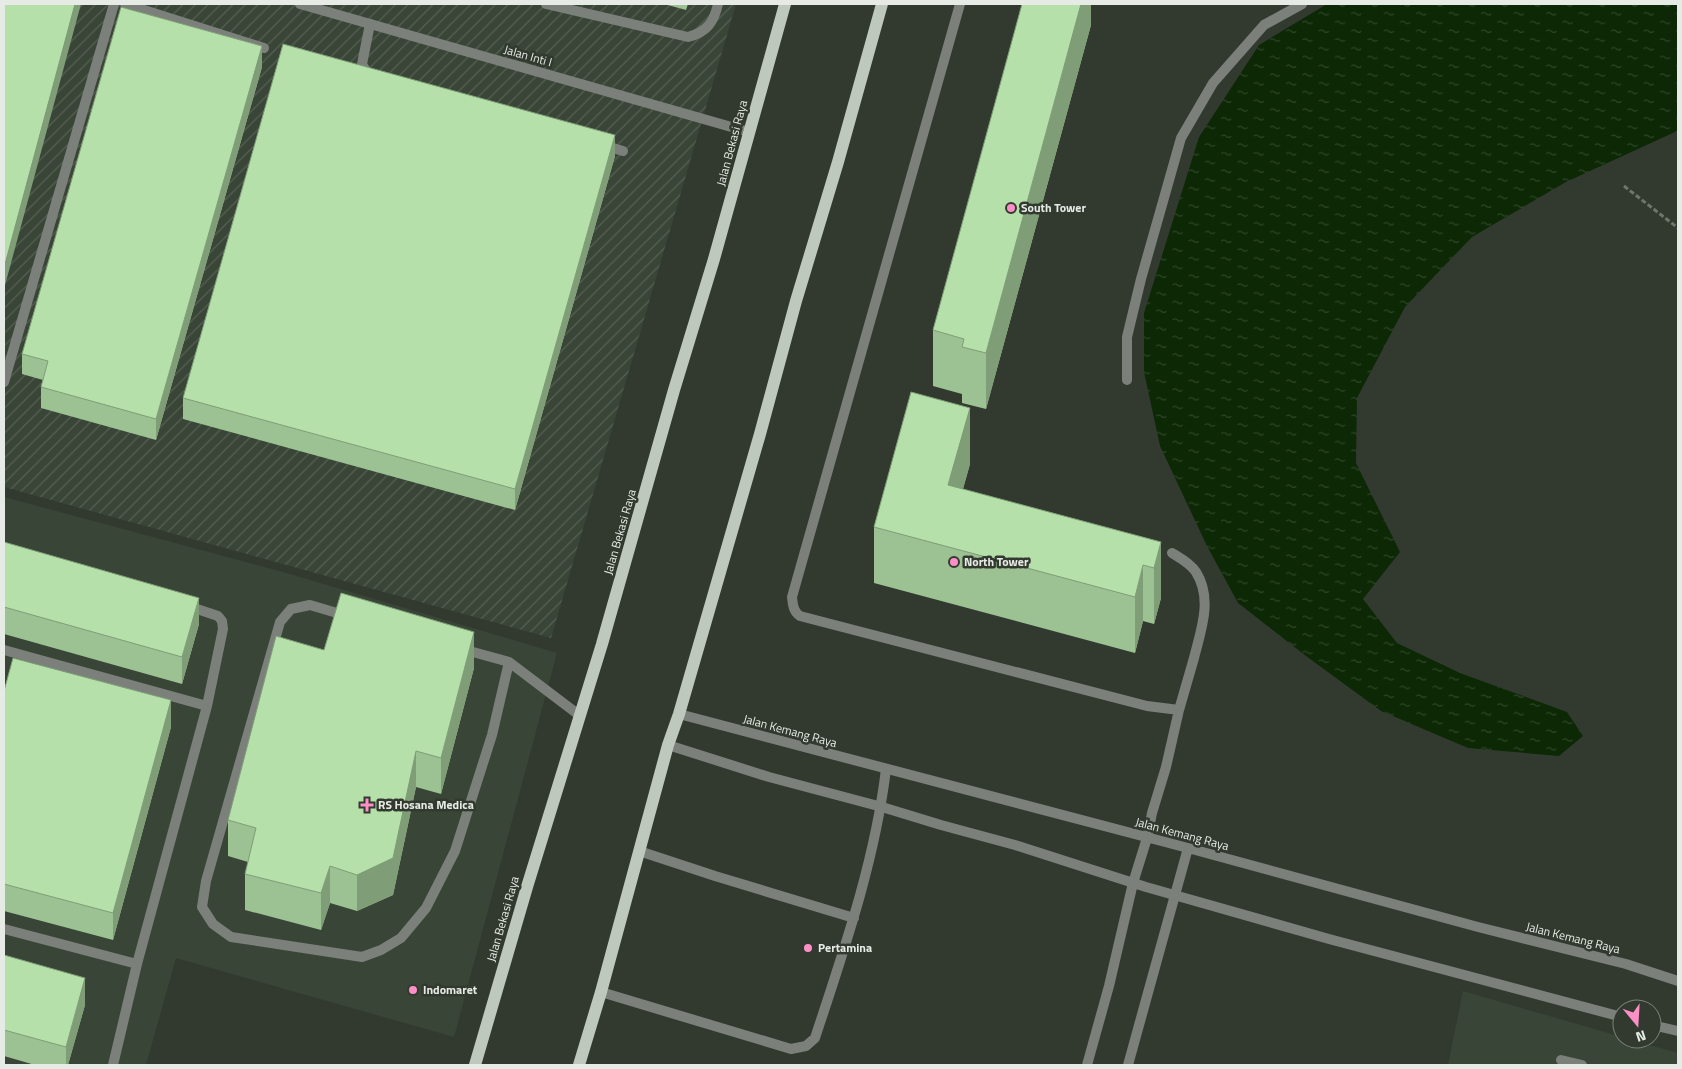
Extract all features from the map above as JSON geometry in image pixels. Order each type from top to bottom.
[{"type":"main road","name":"Jalan Bekasi Raya","points":[[474,1065],[605,634],[674,390],[714,259],[785,4]]},
{"type":"main road","points":[[579,1065],[601,992],[668,745],[679,714],[760,434],[882,4]]},
{"type":"street","points":[[4,382],[114,4]]},
{"type":"street","points":[[125,4],[264,48]]},
{"type":"street","name":"Jalan Inti I","points":[[300,4],[749,132]]},
{"type":"street","points":[[546,4],[688,36],[698,34],[707,29],[716,16],[718,4]]},
{"type":"street","points":[[960,4],[792,597],[793,608],[800,616],[1147,706],[1179,710]]},
{"type":"street","points":[[1126,380],[1128,337],[1141,279],[1181,138],[1213,83],[1264,25],[1302,4]]},
{"type":"street","points":[[370,24],[362,64],[366,71],[378,79]]},
{"type":"street","points":[[595,143],[623,151]]},
{"type":"street","points":[[1087,1065],[1109,986],[1133,883],[1148,838],[1152,812],[1166,767],[1203,622],[1204,596],[1200,582],[1195,571],[1186,562],[1172,553]]},
{"type":"street","points":[[112,1065],[137,964],[207,706],[223,629],[222,620],[218,616],[175,602]]},
{"type":"street","points":[[357,619],[310,605],[291,609],[280,622],[206,881],[202,907],[213,924],[231,937],[362,957],[381,950],[401,938],[426,908],[455,851],[492,735],[509,662]]},
{"type":"street","points":[[452,646],[509,662],[579,715]]},
{"type":"street","points":[[4,650],[207,706]]},
{"type":"street","name":"Jalan Kemang Raya","points":[[679,714],[1188,848],[1478,927],[1626,964],[1678,980]]},
{"type":"street","points":[[668,745],[769,777],[1014,845],[1133,883],[1612,1014]]},
{"type":"street","points":[[601,992],[791,1050],[806,1046],[815,1038],[854,918],[882,807],[886,769]]},
{"type":"street","points":[[1128,1065],[1188,848]]},
{"type":"street","points":[[640,851],[714,876],[854,918]]},
{"type":"street","points":[[4,929],[137,964]]},
{"type":"street","points":[[1662,1027],[1678,1031]]},
{"type":"street","points":[[1561,1060],[1582,1065]]},
{"type":"path","points":[[1624,186],[1678,228]]},
{"type":"shaded area","points":[[4,4],[736,4],[551,638],[4,487]]},
{"type":"shaded area","points":[[4,497],[283,572],[557,653],[454,1037],[176,958],[146,1065],[4,1065]]},
{"type":"shaded area","points":[[1463,991],[1612,1034],[1612,1049],[1662,1049],[1678,1053],[1678,1065],[1448,1065]]},
{"type":"water","points":[[1327,4],[1678,4],[1678,129],[1566,182],[1472,237],[1405,307],[1357,398],[1356,463],[1400,552],[1363,599],[1397,643],[1460,673],[1567,712],[1583,736],[1559,756],[1468,748],[1381,711],[1306,656],[1238,603],[1207,546],[1160,446],[1144,372],[1144,313],[1199,137],[1259,45]]},
{"type":"building","points":[[4,4],[75,4],[4,268]]},
{"type":"building","name":"South Tower","points":[[1022,4],[1081,4],[986,353],[962,347],[964,339],[933,330]]},
{"type":"building","points":[[121,7],[262,46],[156,419],[41,387],[48,361],[22,354]]},
{"type":"building","points":[[283,44],[615,135],[515,489],[183,398]]},
{"type":"building","points":[[911,392],[970,408],[948,485],[1161,542],[1154,568],[1143,565],[1135,597],[874,527]]},
{"type":"building","points":[[4,542],[199,598],[182,657],[4,607]]},
{"type":"building","points":[[341,593],[474,632],[441,758],[416,751],[393,858],[357,875],[330,866],[321,893],[245,874],[256,828],[228,820],[276,636],[324,650]]},
{"type":"building","points":[[13,658],[171,700],[113,913],[4,884],[4,691]]},
{"type":"building","points":[[4,955],[85,978],[66,1047],[4,1030]]},
{"type":"place","name":"South Tower","points":[[1011,208]]},
{"type":"place","name":"North Tower","points":[[954,562]]},
{"type":"place","name":"RS Hosana Medica","points":[[367,805]]},
{"type":"place","name":"Pertamina","points":[[808,948]]},
{"type":"place","name":"Indomaret","points":[[413,990]]}]
